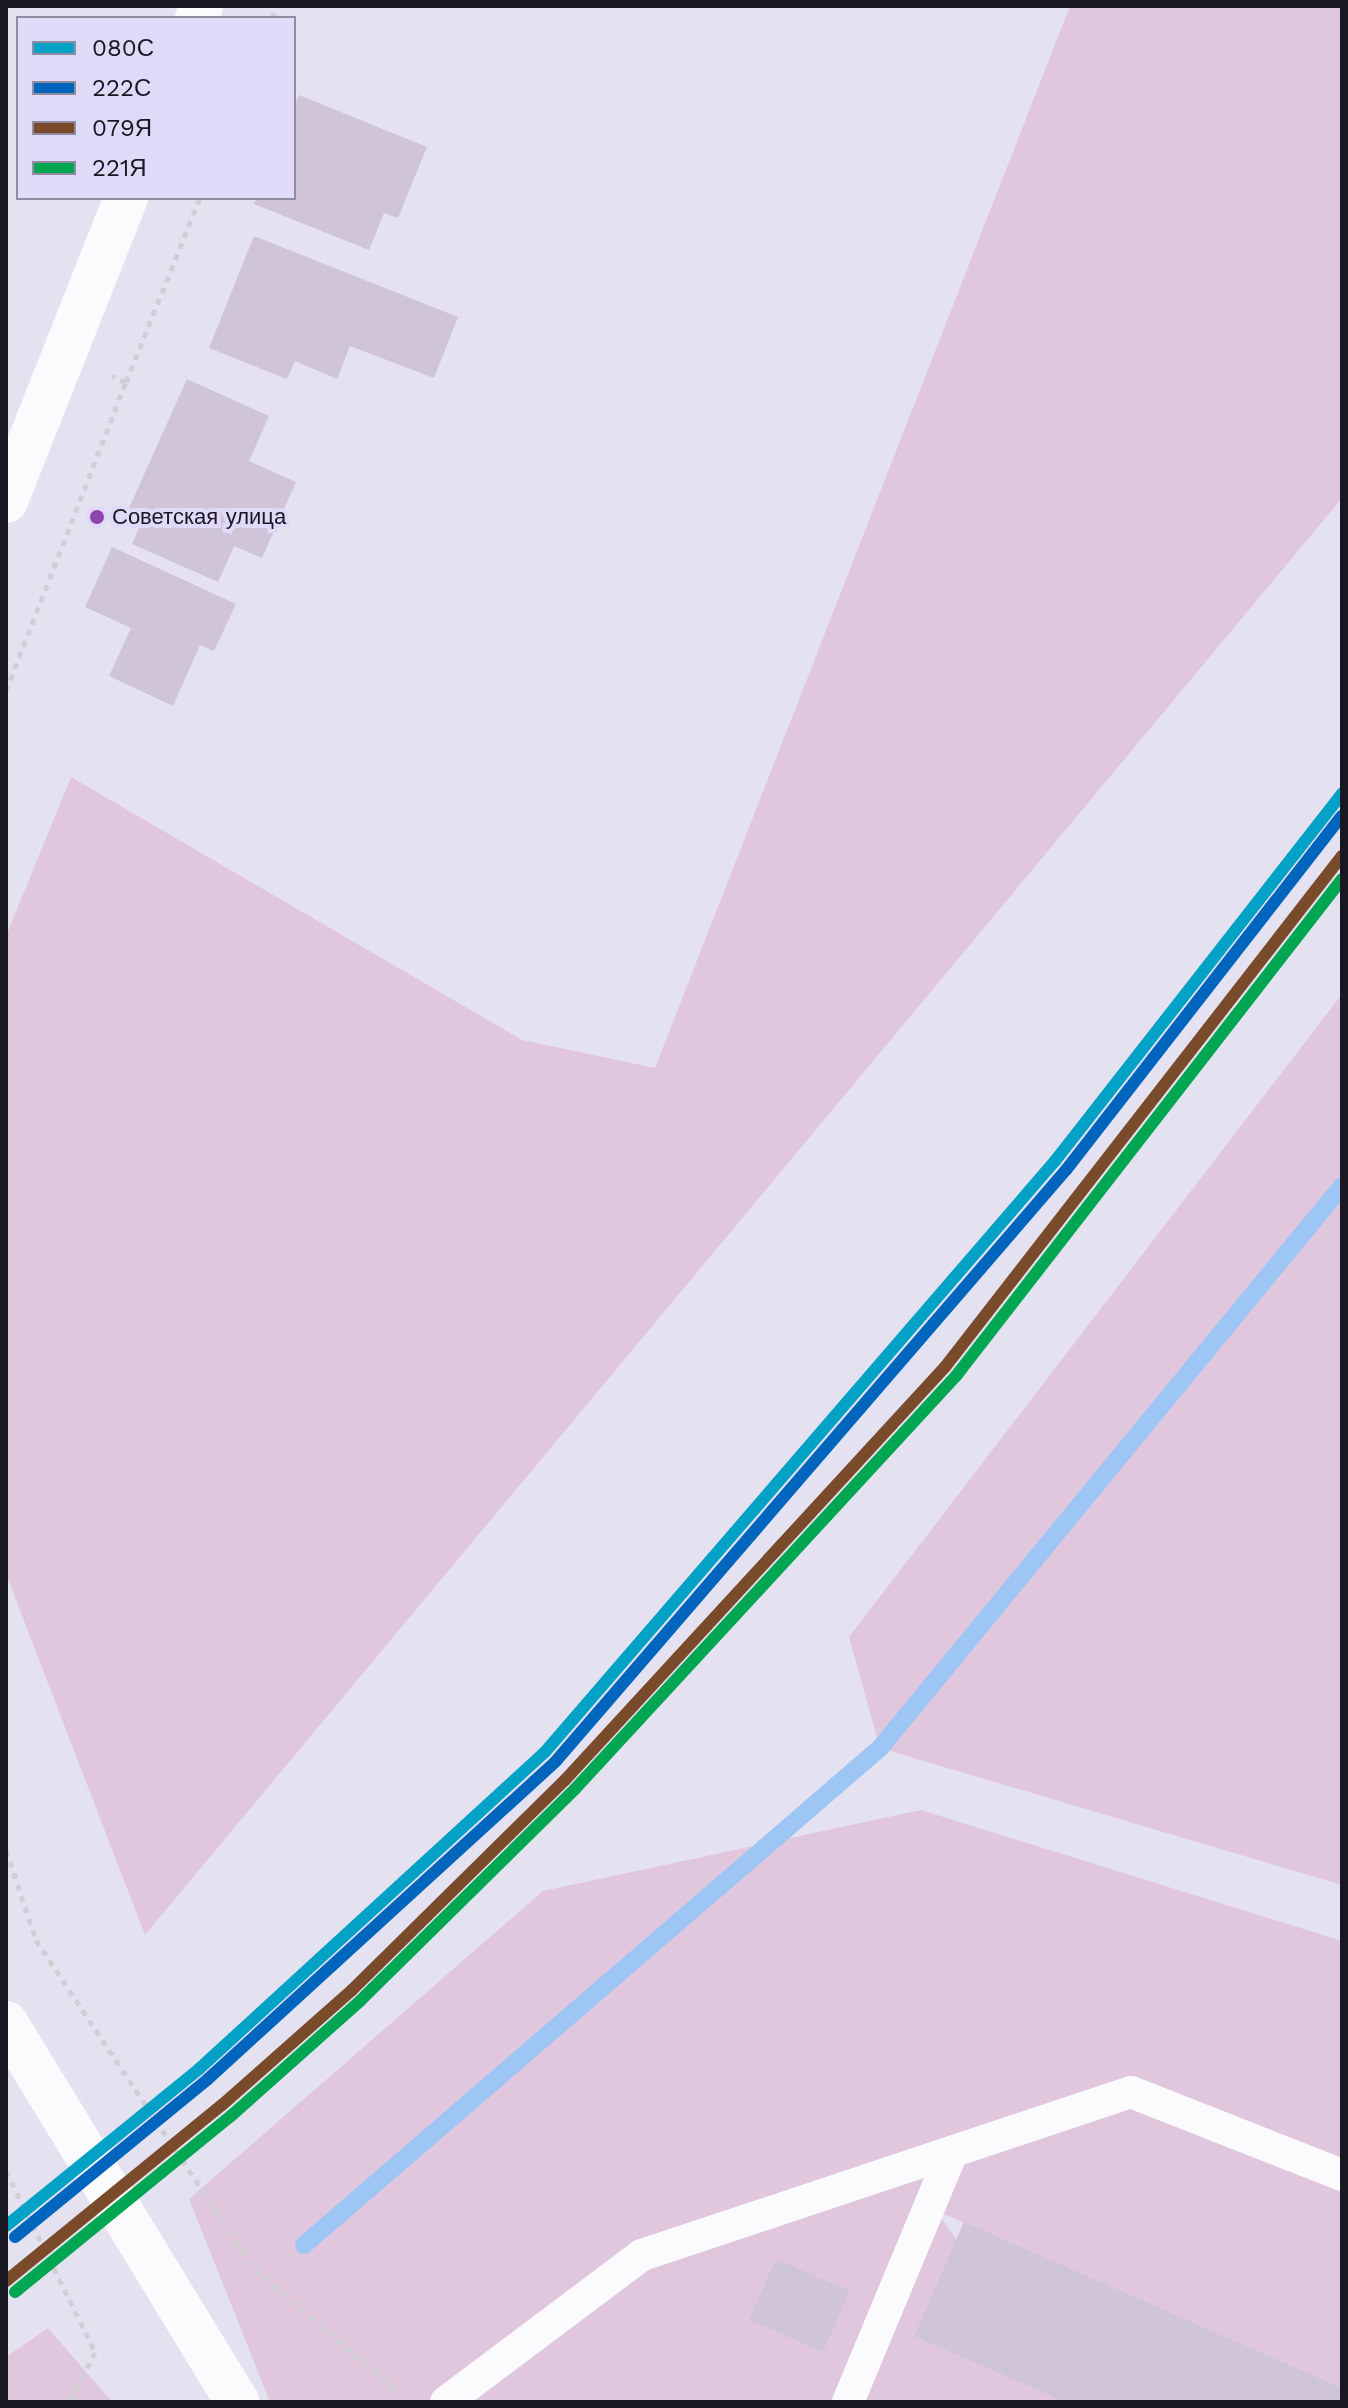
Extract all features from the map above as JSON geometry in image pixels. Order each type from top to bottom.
[{"type":"highway","points":[[6,501],[125,200]]},
{"type":"highway","points":[[6,2023],[237,2402]]},
{"type":"lane","points":[[446,2402],[642,2255],[1131,2092],[1342,2175]]},
{"type":"lane","points":[[848,2402],[952,2152]]},
{"type":"path","points":[[126,382],[199,200]]},
{"type":"path","points":[[6,1850],[36,1940],[255,2269],[409,2402]]},
{"type":"path","points":[[6,2171],[95,2352],[70,2402]]},
{"type":"shaded area","points":[[1070,6],[1342,6],[1342,498],[145,1935],[6,1574],[6,936],[71,777],[522,1040],[655,1068]]},
{"type":"shaded area","points":[[1342,994],[1342,1885],[880,1748],[849,1637]]},
{"type":"shaded area","points":[[921,1810],[1342,1941],[1342,2393],[935,2210],[1077,2402],[270,2402],[189,2199],[543,1891]]},
{"type":"shaded area","points":[[48,2328],[112,2402],[6,2402],[6,2357]]},
{"type":"building","points":[[299,95],[427,147],[398,218],[384,213],[369,250],[254,204],[256,200],[296,200],[296,102]]},
{"type":"building","points":[[254,236],[458,317],[434,378],[350,346],[337,379],[295,361],[287,379],[209,348]]},
{"type":"building","points":[[187,379],[269,416],[249,461],[296,482],[262,558],[234,546],[218,582],[132,544],[145,515],[129,508]]},
{"type":"building","points":[[112,547],[236,604],[214,651],[200,645],[173,706],[109,676],[131,628],[85,607]]},
{"type":"building","points":[[964,2222],[1342,2388],[1342,2402],[1065,2402],[914,2336]]},
{"type":"building","points":[[776,2259],[850,2291],[823,2352],[749,2320]]},
{"type":"waterway","points":[[304,2245],[880,1748],[1342,1186]]},
{"type":"transit line","name":"080С","points":[[6,2226],[199,2069],[545,1752],[1055,1161],[1342,793]]},
{"type":"transit line","name":"222С","points":[[15,2237],[208,2079],[556,1761],[1066,1170],[1342,816]]},
{"type":"transit line","name":"079Я","points":[[6,2281],[222,2105],[352,1990],[565,1780],[945,1367],[1342,856]]},
{"type":"transit line","name":"221Я","points":[[15,2292],[231,2116],[361,2000],[575,1789],[956,1376],[1342,879]]},
{"type":"place","name":"Советская улица","points":[[97,517]]}]
